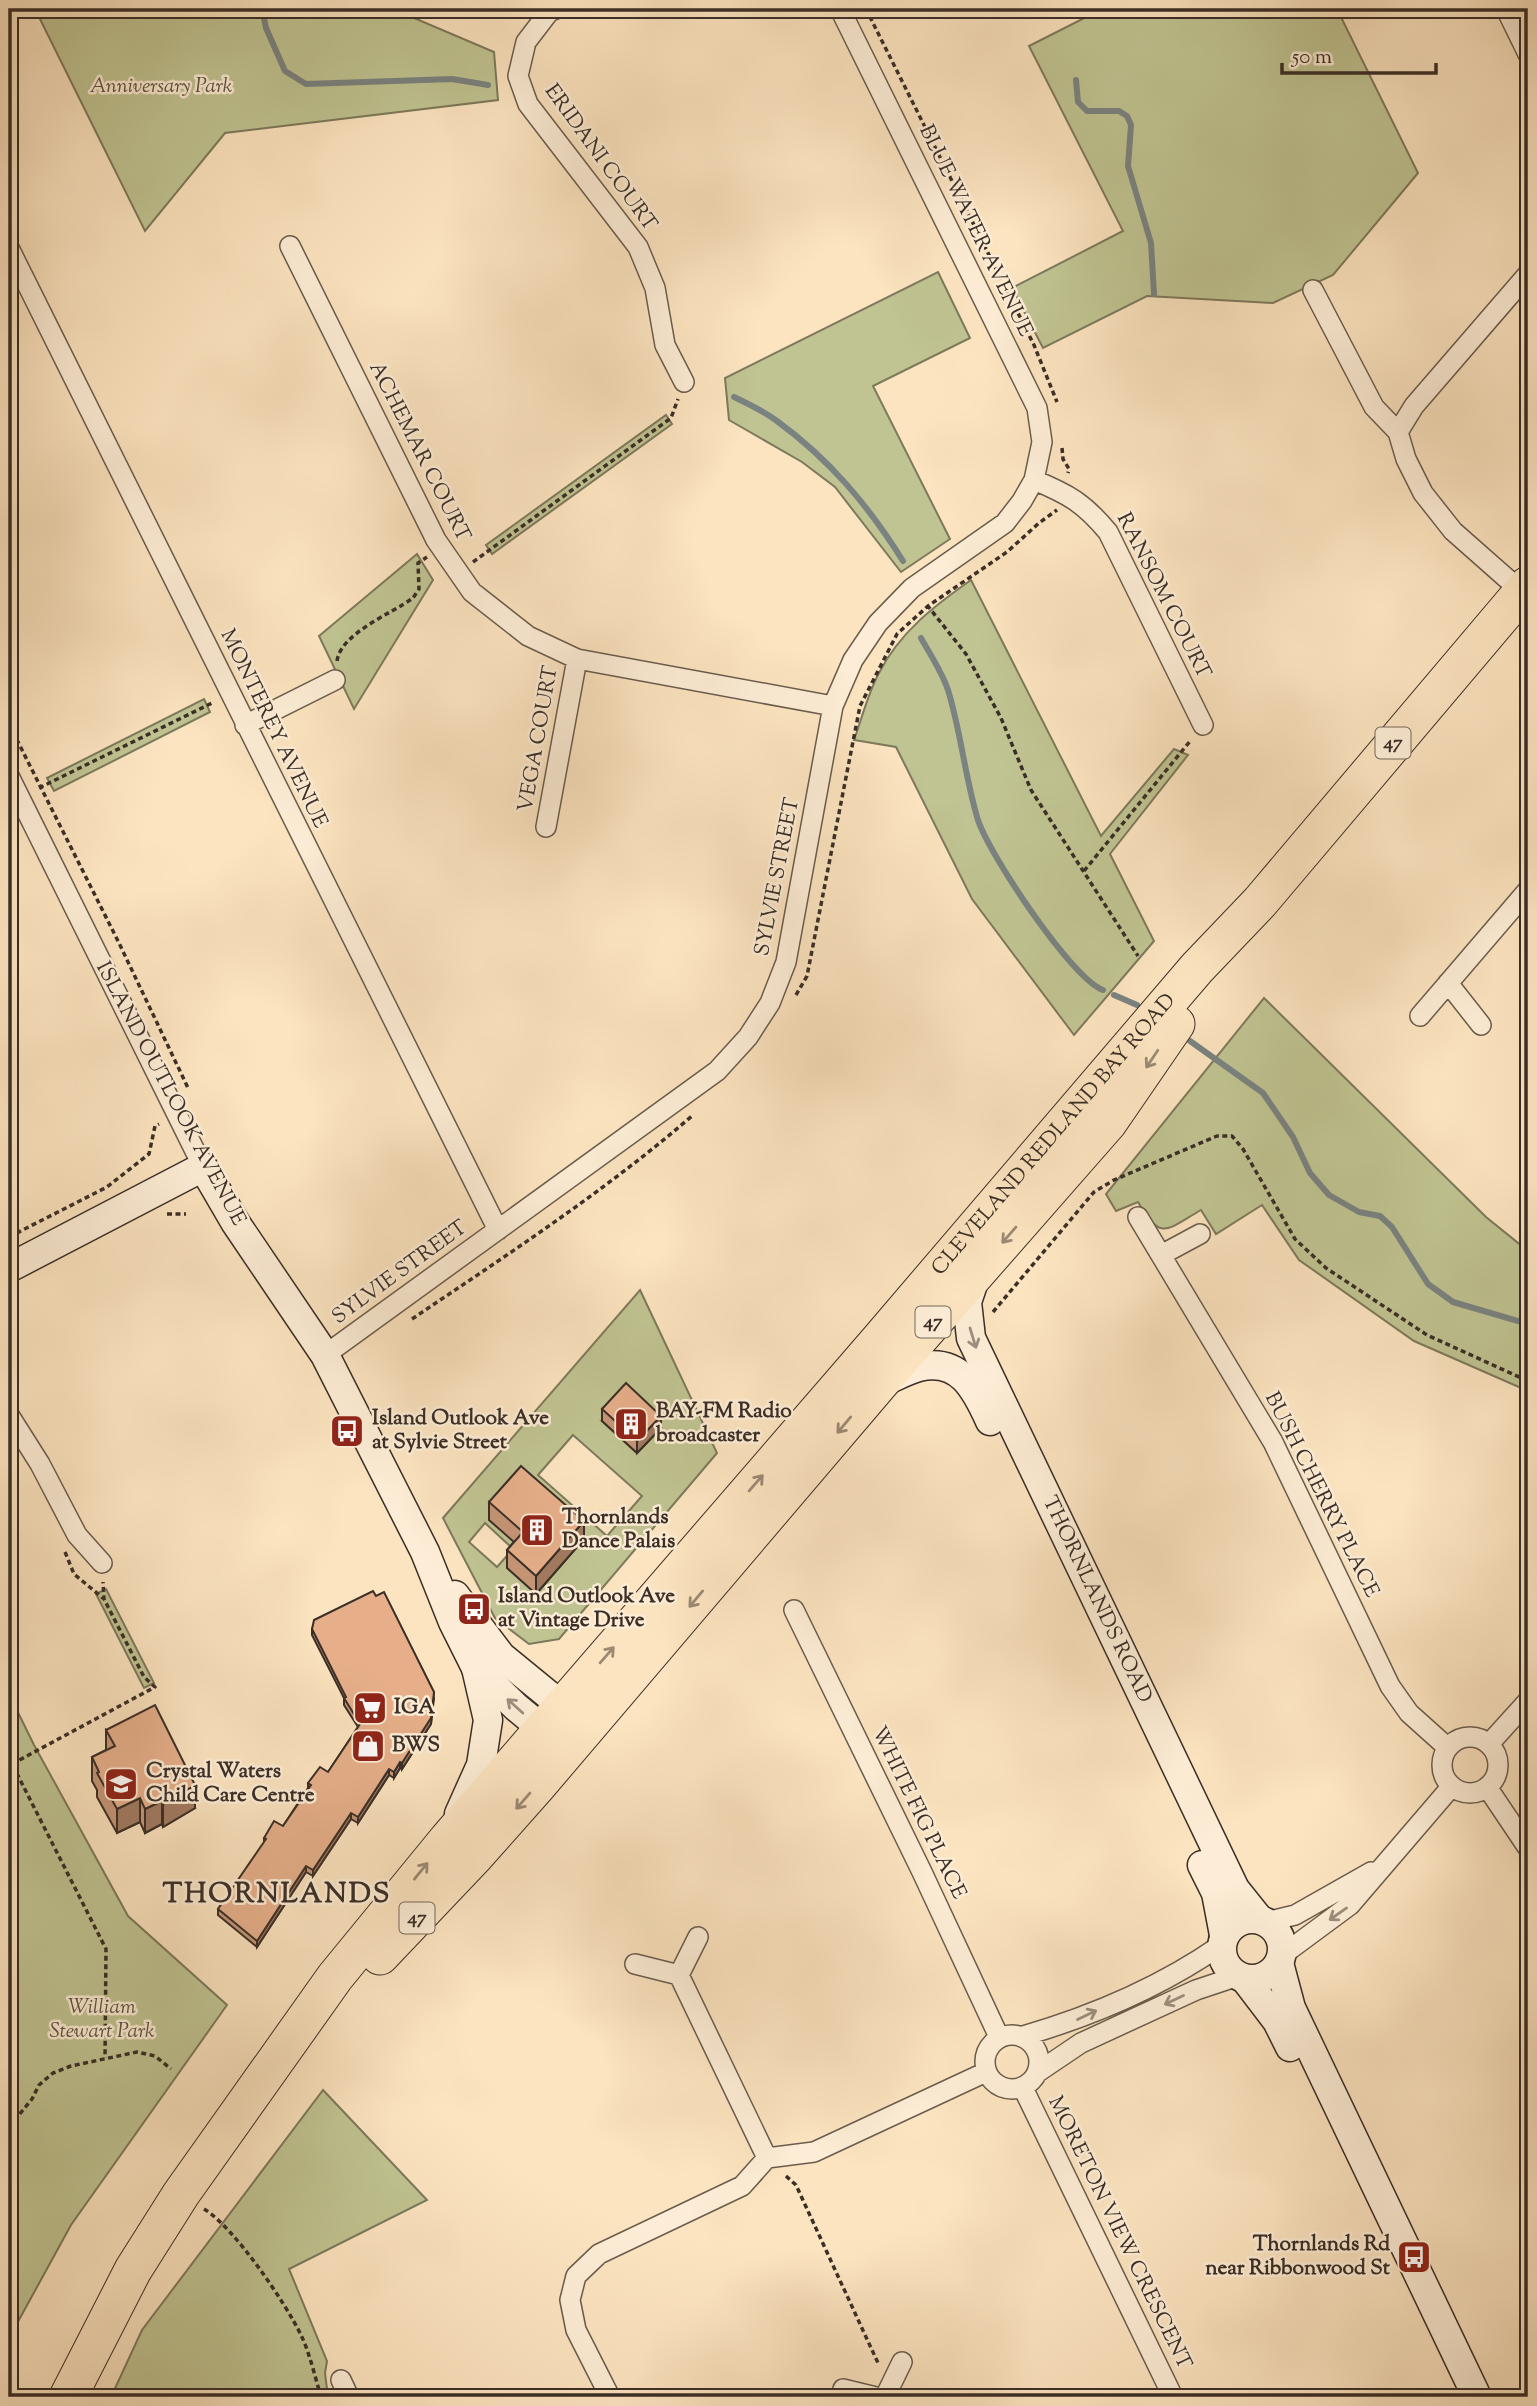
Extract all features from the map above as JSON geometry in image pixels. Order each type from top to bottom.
[{"type":"highway","name":"CLEVELAND REDLAND BAY ROAD","points":[[261,2081],[475,1856],[565,1728],[978,1225],[1197,968],[1260,902],[1525,588]]},
{"type":"highway","name":"CLEVELAND REDLAND BAY ROAD","points":[[68,2397],[133,2270],[181,2194],[335,1977],[448,1839],[565,1728],[880,1383],[1108,1124],[1260,902]]},
{"type":"highway","points":[[978,1225],[1033,1177],[1086,1114],[1097,1110],[1108,1124]]},
{"type":"street","name":"ERIDANI COURT","points":[[556,9],[549,12],[526,42],[518,76],[528,104],[638,247],[655,288],[665,345],[684,382]]},
{"type":"street","name":"BLUE WATER AVENUE","points":[[839,9],[1037,408],[1042,442],[1034,480]]},
{"type":"street","points":[[1506,9],[1528,54]]},
{"type":"street","name":"ACHEMAR COURT","points":[[290,246],[436,540],[472,592],[528,636],[577,659],[833,706]]},
{"type":"street","name":"MONTEREY AVENUE","points":[[9,248],[498,1230]]},
{"type":"street","points":[[1398,432],[1415,405],[1528,274]]},
{"type":"street","points":[[1313,290],[1374,407],[1398,432],[1406,459],[1423,493],[1453,531],[1525,588]]},
{"type":"street","name":"SYLVIE STREET","points":[[325,1355],[717,1071],[748,1037],[770,1003],[786,962],[833,706],[853,660],[878,623],[912,588],[1004,523],[1023,501],[1034,480]]},
{"type":"street","name":"RANSOM COURT","points":[[1034,480],[1064,492],[1090,510],[1108,532],[1203,725]]},
{"type":"street","name":"VEGA COURT","points":[[546,827],[577,659]]},
{"type":"street","points":[[245,725],[335,680]]},
{"type":"street","name":"ISLAND OUTLOOK AVENUE","points":[[12,782],[203,1167],[235,1222],[325,1355],[425,1552],[453,1622],[476,1668],[516,1707],[565,1728]]},
{"type":"street","points":[[1420,1016],[1528,890]]},
{"type":"street","points":[[1448,984],[1480,1025]]},
{"type":"street","points":[[9,1268],[203,1167]]},
{"type":"street","name":"BUSH CHERRY PLACE","points":[[1138,1217],[1273,1442],[1390,1686],[1409,1713],[1448,1748]]},
{"type":"street","points":[[1161,1255],[1200,1234]]},
{"type":"street","name":"THORNLANDS ROAD","points":[[977,1272],[967,1301],[971,1338],[1235,1889],[1262,1921],[1276,1931],[1281,1943],[1280,1960],[1291,2008],[1477,2397]]},
{"type":"street","name":"THORNLANDS ROAD","points":[[880,1383],[920,1366],[942,1367],[962,1374],[977,1393],[1216,1893],[1224,1963],[1241,1978],[1277,2021],[1457,2397]]},
{"type":"street","points":[[9,1415],[40,1464],[77,1535],[102,1563]]},
{"type":"street","name":"ISLAND OUTLOOK AVENUE","points":[[425,1552],[479,1629],[565,1728]]},
{"type":"street","name":"WHITE FIG PLACE","points":[[794,1610],[999,2037]]},
{"type":"street","points":[[448,1839],[481,1765],[488,1720],[476,1668]]},
{"type":"street","points":[[1489,1744],[1528,1701]]},
{"type":"street","points":[[1463,1738],[1481,1739],[1489,1744],[1498,1761],[1494,1780],[1487,1787],[1469,1793],[1452,1786],[1443,1772],[1444,1755],[1448,1748],[1463,1738]]},
{"type":"street","points":[[1384,1864],[1295,1915],[1262,1921],[1245,1919],[1233,1925],[1222,1940],[1189,1967],[1084,2016],[1023,2036],[1011,2034],[999,2037],[986,2052],[986,2072],[1001,2088],[1023,2088],[1038,2072],[1080,2043],[1196,1990],[1241,1978],[1258,1979],[1270,1973],[1280,1960],[1350,1905],[1452,1786]]},
{"type":"street","points":[[1487,1787],[1528,1847]]},
{"type":"street","points":[[679,1975],[698,1937]]},
{"type":"street","points":[[635,1964],[679,1975]]},
{"type":"street","points":[[679,1975],[767,2158]]},
{"type":"street","points":[[1023,2036],[1034,2045],[1040,2058],[1038,2072]]},
{"type":"street","points":[[610,2397],[576,2330],[570,2300],[576,2276],[599,2254],[742,2186],[767,2158],[814,2152],[986,2072]]},
{"type":"street","name":"MORETON VIEW CRESCENT","points":[[1023,2088],[1173,2397]]},
{"type":"street","points":[[885,2397],[902,2362]]},
{"type":"street","points":[[843,2389],[876,2397]]},
{"type":"path","points":[[335,680],[338,653],[348,640],[413,598],[419,589],[418,563],[430,554],[469,565],[671,418],[684,382]]},
{"type":"path","points":[[912,588],[966,654],[1001,718],[1031,790],[1138,956]]},
{"type":"path","points":[[12,782],[41,788],[230,694]]},
{"type":"path","points":[[1084,872],[1203,725]]},
{"type":"path","points":[[971,1338],[1094,1192],[1114,1180],[1217,1136],[1231,1136],[1243,1149],[1295,1238],[1326,1268],[1427,1335],[1528,1381]]},
{"type":"path","points":[[12,1764],[155,1688],[144,1677],[104,1599],[102,1563]]},
{"type":"path","points":[[9,1758],[106,1949],[105,2058]]},
{"type":"path","points":[[9,2127],[32,2099],[39,2085],[53,2073],[71,2066],[137,2052],[155,2056],[171,2069]]},
{"type":"path","points":[[767,2158],[796,2185],[878,2359],[880,2371]]},
{"type":"path","points":[[181,2194],[209,2212],[231,2234],[287,2310],[302,2336],[321,2397]]},
{"type":"green space","name":"Anniversary Park","points":[[35,9],[393,9],[494,52],[498,100],[225,133],[145,231]]},
{"type":"green space","points":[[1102,9],[1337,9],[1418,173],[1333,275],[1273,303],[1147,296],[1043,348],[1012,288],[1123,231],[1029,46]]},
{"type":"green space","points":[[938,272],[970,338],[873,386],[950,539],[901,572],[835,487],[802,462],[729,420],[725,378]]},
{"type":"green space","points":[[666,415],[672,424],[492,554],[486,545]]},
{"type":"green space","points":[[417,554],[433,580],[354,709],[319,636]]},
{"type":"green space","points":[[971,580],[1101,836],[1174,749],[1188,755],[1110,854],[1154,941],[1074,1035],[972,899],[896,747],[854,740],[868,697],[887,658],[931,610]]},
{"type":"green space","points":[[204,699],[210,712],[54,791],[47,778]]},
{"type":"green space","points":[[1264,998],[1486,1217],[1528,1251],[1528,1391],[1414,1341],[1299,1260],[1262,1205],[1216,1234],[1201,1210],[1172,1227],[1165,1228],[1153,1223],[1138,1202],[1116,1211],[1106,1194]]},
{"type":"green space","points":[[640,1290],[717,1453],[559,1639],[529,1644],[495,1618],[443,1518]],"holes":[[[602,1421],[661,1428],[637,1453]],[[573,1435],[642,1496],[607,1536],[538,1475]],[[485,1523],[513,1549],[497,1567],[469,1542]]]},
{"type":"green space","points":[[106,1589],[154,1683],[144,1688],[96,1594]]},
{"type":"green space","name":"William Stewart Park","points":[[9,1694],[128,1916],[227,2005],[71,2225],[14,2329],[9,2344]]},
{"type":"green space","points":[[323,2090],[427,2200],[289,2269],[327,2361],[325,2373],[328,2397],[111,2397],[142,2330]]},
{"type":"building","name":"BAY-FM Radio broadcaster","points":[[626,1383],[661,1416],[637,1441],[602,1409]]},
{"type":"building","name":"Thornlands Dance Palais","points":[[521,1466],[584,1521],[536,1576],[507,1550],[523,1532],[489,1502]]},
{"type":"building","points":[[373,1591],[376,1596],[384,1592],[434,1692],[431,1718],[402,1763],[400,1762],[394,1772],[389,1769],[358,1817],[351,1813],[313,1870],[306,1866],[257,1941],[218,1909],[266,1839],[264,1838],[274,1821],[283,1826],[320,1767],[328,1772],[360,1724],[344,1698],[346,1697],[312,1629],[314,1620]]},
{"type":"building","points":[[155,1705],[195,1785],[163,1804],[162,1801],[145,1809],[140,1798],[117,1809],[97,1773],[99,1772],[92,1757],[115,1746],[106,1730]]},
{"type":"waterway","points":[[262,9],[266,28],[285,71],[306,84],[452,79],[488,85]]},
{"type":"waterway","points":[[1076,80],[1078,102],[1087,111],[1119,111],[1127,116],[1131,125],[1128,166],[1151,243],[1154,294]]},
{"type":"waterway","points":[[734,397],[777,421],[814,451],[862,502],[903,561]]},
{"type":"waterway","points":[[921,638],[948,690],[978,820],[985,837],[1014,886],[1052,940],[1089,981],[1103,990]]},
{"type":"waterway","points":[[1114,995],[1137,1005]]},
{"type":"waterway","points":[[1190,1041],[1263,1093],[1293,1137],[1310,1173],[1329,1195],[1359,1212],[1380,1216],[1392,1227],[1428,1284],[1453,1302],[1528,1324]]},
{"type":"waterway","points":[[9,2386],[24,2397]]},
{"type":"place","name":"BAY-FM Radio broadcaster","points":[[631,1424]]},
{"type":"place","name":"Island Outlook Ave at Sylvie Street","points":[[347,1431]]},
{"type":"place","name":"Thornlands Dance Palais","points":[[537,1530]]},
{"type":"place","name":"Island Outlook Ave at Vintage Drive","points":[[474,1609]]},
{"type":"place","name":"IGA","points":[[370,1708]]},
{"type":"place","name":"BWS","points":[[368,1746]]},
{"type":"place","name":"Crystal Waters Child Care Centre","points":[[121,1784]]},
{"type":"place","name":"Thornlands Rd near Ribbonwood St","points":[[1414,2257]]},
{"type":"district","name":"THORNLANDS","points":[[277,1895]]}]
